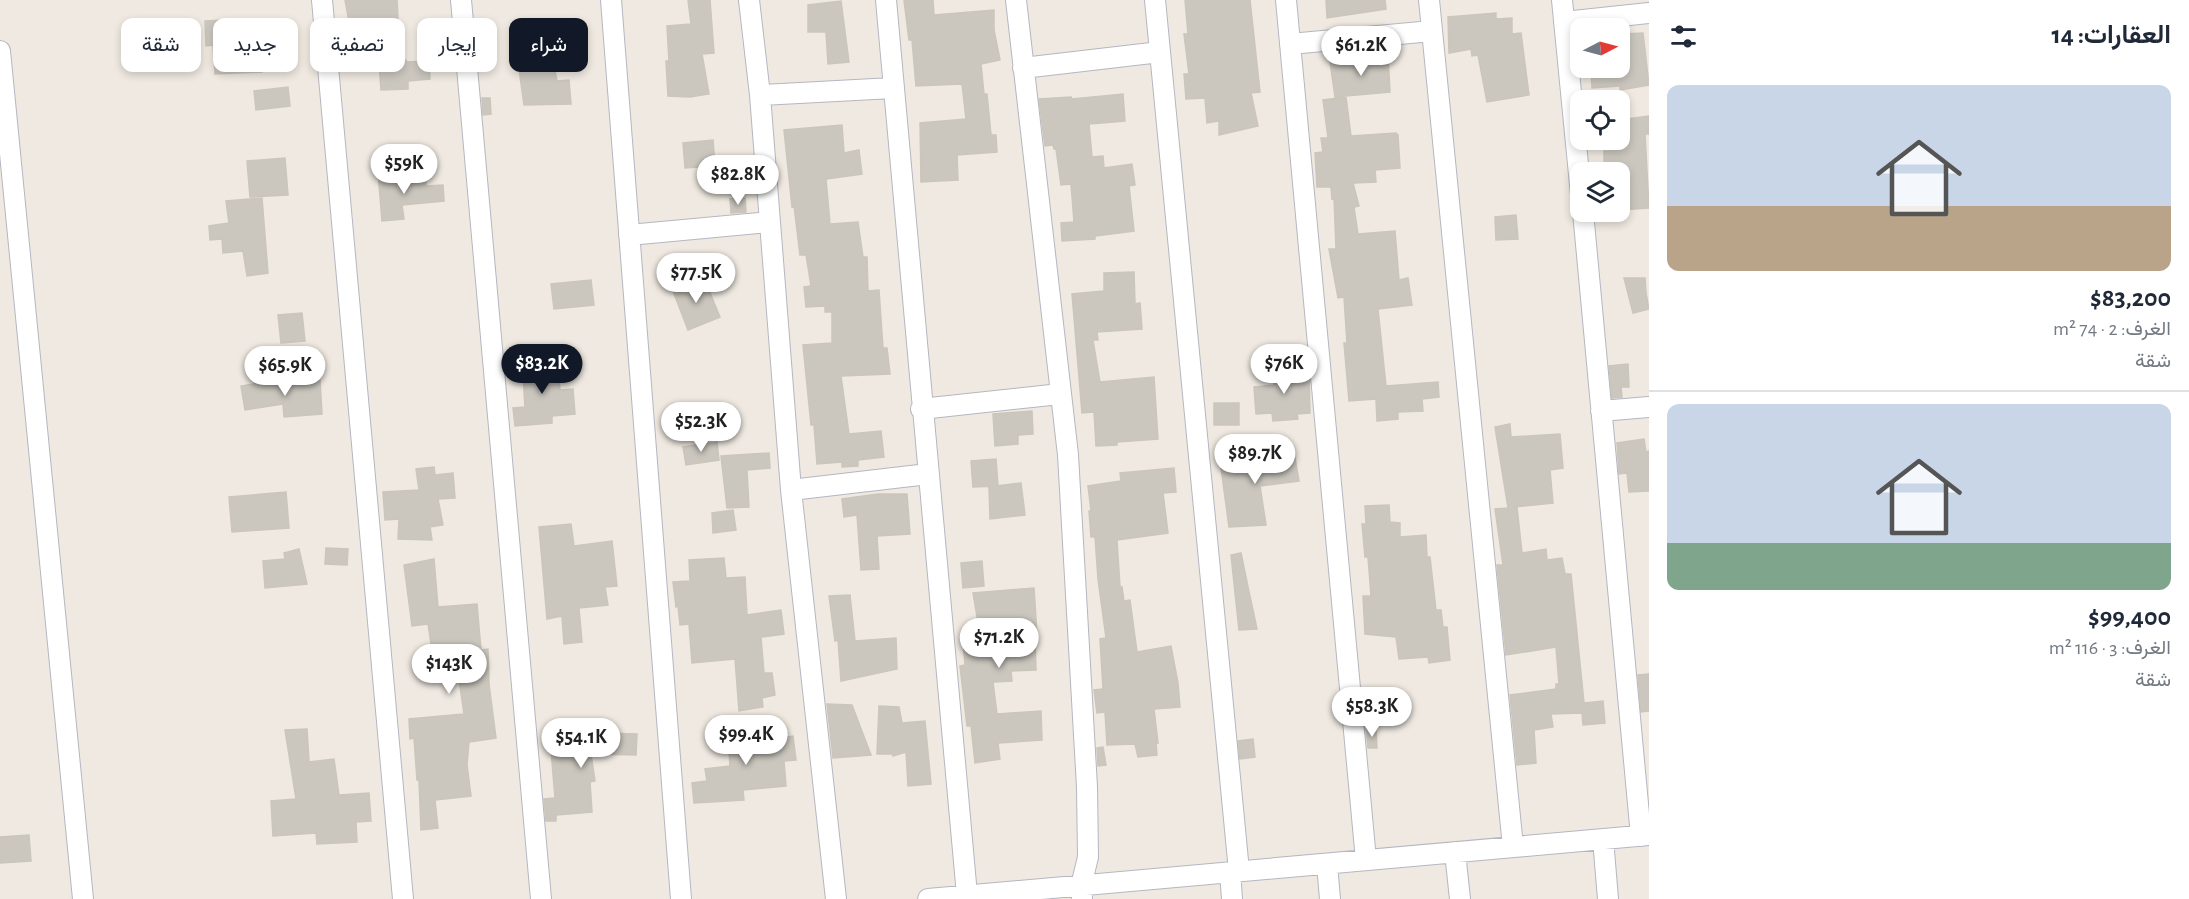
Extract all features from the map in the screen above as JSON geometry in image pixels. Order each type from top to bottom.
[{"type":"street","points":[[322,0],[404,899]]},
{"type":"street","points":[[461,0],[541,899]]},
{"type":"street","points":[[611,0],[681,899]]},
{"type":"street","points":[[749,0],[760,95],[791,490],[836,899]]},
{"type":"street","points":[[886,0],[921,409],[967,896]]},
{"type":"street","points":[[1016,0],[1068,455],[1087,787],[1088,857],[1082,892]]},
{"type":"street","points":[[1155,0],[1234,872],[1232,899]]},
{"type":"street","points":[[1286,0],[1366,860]]},
{"type":"street","points":[[1429,0],[1513,847]]},
{"type":"street","points":[[1562,0],[1578,162]]},
{"type":"street","points":[[1564,22],[1649,13]]},
{"type":"street","points":[[1290,44],[1432,31]]},
{"type":"street","points":[[0,51],[83,899]]},
{"type":"street","points":[[1023,68],[1160,52]]},
{"type":"street","points":[[760,95],[893,88]]},
{"type":"street","points":[[629,235],[769,222]]},
{"type":"street","points":[[937,899],[1082,892],[1234,872],[1645,835],[1584,222]]},
{"type":"street","points":[[921,409],[1060,394]]},
{"type":"street","points":[[1601,411],[1649,407]]},
{"type":"street","points":[[791,490],[928,474]]},
{"type":"street","points":[[1603,839],[1608,899]]},
{"type":"street","points":[[1455,852],[1460,899]]},
{"type":"street","points":[[1327,864],[1330,899]]},
{"type":"building","points":[[345,0],[397,0],[398,18],[348,18]]},
{"type":"building","points":[[688,0],[710,0],[714,53],[702,54],[709,94],[690,97],[668,96],[667,26],[691,24]]},
{"type":"building","points":[[904,0],[933,0],[934,15],[994,10],[994,30],[1000,60],[981,64],[991,135],[996,135],[997,152],[957,155],[958,180],[921,182],[920,123],[966,119],[962,84],[916,86],[912,40],[909,40]]},
{"type":"building","points":[[1185,0],[1250,0],[1260,92],[1251,93],[1258,126],[1219,135],[1219,121],[1207,123],[1205,98],[1186,99],[1184,74],[1189,74],[1184,34],[1188,34]]},
{"type":"building","points":[[1326,0],[1385,0],[1386,9],[1327,18]]},
{"type":"building","points":[[841,1],[849,62],[828,64],[826,32],[808,32],[808,5]]},
{"type":"building","points":[[1496,13],[1496,19],[1512,18],[1512,34],[1521,33],[1529,95],[1487,102],[1478,55],[1472,56],[1471,49],[1449,53],[1448,17]]},
{"type":"building","points":[[205,21],[213,21],[213,45],[206,46]]},
{"type":"building","points":[[1643,33],[1649,85],[1620,90],[1620,86],[1592,88],[1592,78],[1630,78],[1630,34]]},
{"type":"building","points":[[1388,56],[1390,92],[1335,97],[1330,62]]},
{"type":"building","points":[[405,60],[417,62],[417,72],[430,72],[430,79],[408,81],[408,89],[381,90],[380,72],[405,72]]},
{"type":"building","points":[[215,72],[262,72],[215,74]]},
{"type":"building","points":[[519,72],[555,72],[557,81],[569,80],[571,104],[524,105]]},
{"type":"building","points":[[288,87],[290,106],[256,110],[254,91]]},
{"type":"building","points":[[1123,94],[1125,121],[1089,124],[1092,157],[1103,156],[1104,168],[1132,164],[1135,185],[1129,186],[1134,231],[1095,236],[1095,239],[1062,241],[1061,223],[1074,222],[1071,184],[1061,185],[1056,149],[1053,145],[1045,146],[1039,99],[1071,97],[1072,99]]},
{"type":"building","points":[[1346,97],[1351,136],[1396,133],[1398,135],[1400,168],[1375,170],[1376,182],[1353,183],[1359,206],[1354,207],[1358,234],[1395,231],[1399,280],[1408,278],[1412,305],[1378,309],[1386,386],[1438,382],[1439,397],[1422,399],[1423,411],[1398,412],[1398,419],[1377,421],[1376,399],[1349,401],[1344,343],[1347,343],[1344,297],[1338,298],[1329,249],[1336,249],[1334,198],[1332,199],[1331,187],[1317,187],[1315,153],[1323,152],[1321,138],[1328,138],[1323,100]]},
{"type":"building","points":[[482,98],[490,98],[491,114],[483,115]]},
{"type":"building","points":[[1649,116],[1649,134],[1645,134],[1649,208],[1630,209],[1630,162],[1604,162],[1604,151],[1630,150],[1630,119]]},
{"type":"building","points":[[842,125],[844,153],[859,150],[862,174],[826,179],[830,224],[858,222],[863,257],[867,257],[868,291],[879,290],[883,348],[887,348],[890,374],[841,376],[849,434],[881,431],[884,457],[858,460],[858,466],[842,467],[842,462],[817,464],[803,345],[832,343],[832,312],[825,312],[825,306],[806,307],[804,287],[811,286],[806,255],[800,255],[794,206],[792,207],[784,130]]},
{"type":"building","points":[[713,140],[715,166],[685,168],[683,143]]},
{"type":"building","points":[[285,158],[288,195],[250,197],[247,161]]},
{"type":"building","points":[[399,170],[400,185],[426,182],[426,186],[443,185],[444,201],[402,205],[404,219],[382,221],[378,172]]},
{"type":"building","points":[[262,198],[268,273],[247,276],[243,251],[223,253],[222,239],[210,240],[209,226],[229,223],[226,201]]},
{"type":"building","points":[[745,198],[746,212],[731,213],[730,199]]},
{"type":"building","points":[[1516,215],[1518,239],[1496,240],[1495,217]]},
{"type":"building","points":[[1134,272],[1135,304],[1140,303],[1142,329],[1097,332],[1098,340],[1093,340],[1100,382],[1154,377],[1158,439],[1096,446],[1094,412],[1082,413],[1072,294],[1104,291],[1104,273]]},
{"type":"building","points":[[704,278],[720,317],[688,330],[673,291]]},
{"type":"building","points":[[1624,278],[1645,278],[1649,309],[1633,313]]},
{"type":"building","points":[[591,280],[594,305],[554,309],[551,284]]},
{"type":"building","points":[[302,313],[305,341],[281,343],[278,315]]},
{"type":"building","points":[[539,355],[541,368],[558,367],[560,390],[573,389],[575,414],[552,416],[552,423],[515,426],[513,408],[525,407],[522,358]]},
{"type":"building","points":[[1628,364],[1629,387],[1621,387],[1622,397],[1612,398],[1609,366]]},
{"type":"building","points":[[1294,368],[1294,373],[1309,372],[1310,413],[1297,414],[1298,419],[1273,421],[1272,413],[1256,414],[1254,387],[1274,385],[1273,369]]},
{"type":"building","points":[[320,380],[322,414],[284,417],[283,404],[245,410],[241,386],[265,382],[265,384]]},
{"type":"building","points":[[1214,403],[1239,403],[1239,425],[1214,425]]},
{"type":"building","points":[[1032,411],[1033,434],[1018,435],[1018,444],[995,446],[993,414]]},
{"type":"building","points":[[1510,424],[1511,437],[1560,434],[1563,468],[1550,470],[1553,503],[1514,507],[1517,507],[1522,553],[1546,549],[1547,560],[1562,558],[1565,574],[1571,574],[1584,703],[1603,701],[1605,723],[1583,725],[1582,713],[1551,714],[1553,727],[1534,730],[1536,763],[1517,765],[1510,695],[1556,689],[1556,684],[1559,684],[1556,647],[1506,655],[1497,565],[1503,565],[1495,509],[1508,508],[1495,427]]},
{"type":"building","points":[[1644,439],[1646,452],[1649,451],[1649,491],[1629,492],[1627,473],[1619,474],[1617,443]]},
{"type":"building","points":[[717,442],[719,460],[686,465],[683,447]]},
{"type":"building","points":[[1286,446],[1287,459],[1295,458],[1299,481],[1260,486],[1266,525],[1229,527],[1221,468],[1261,462],[1260,449]]},
{"type":"building","points":[[769,453],[770,468],[747,470],[749,507],[727,508],[721,456]]},
{"type":"building","points":[[996,459],[998,486],[973,487],[971,461]]},
{"type":"building","points":[[434,467],[435,475],[453,473],[455,498],[438,499],[443,525],[430,527],[432,540],[398,539],[399,519],[385,520],[383,492],[419,490],[416,469]]},
{"type":"building","points":[[1174,468],[1176,492],[1163,493],[1168,533],[1117,540],[1120,587],[1122,587],[1124,601],[1130,600],[1137,652],[1171,646],[1178,683],[1180,707],[1154,709],[1157,755],[1138,757],[1135,744],[1107,745],[1105,712],[1097,713],[1094,690],[1103,689],[1100,639],[1106,638],[1095,537],[1091,537],[1088,486],[1121,481],[1120,473]]},
{"type":"building","points":[[1021,483],[1025,515],[990,519],[989,487]]},
{"type":"building","points":[[286,492],[289,528],[232,532],[229,497]]},
{"type":"building","points":[[878,494],[907,494],[910,534],[877,536],[879,569],[861,570],[857,515],[844,517],[842,499]]},
{"type":"building","points":[[1389,505],[1390,522],[1400,523],[1400,537],[1426,535],[1427,557],[1430,557],[1436,610],[1441,610],[1443,627],[1447,627],[1450,660],[1429,663],[1428,657],[1399,659],[1396,637],[1365,634],[1363,596],[1371,596],[1368,557],[1365,557],[1362,524],[1366,524],[1365,506]]},
{"type":"building","points":[[733,510],[736,530],[713,533],[712,513]]},
{"type":"building","points":[[571,524],[574,546],[612,541],[617,586],[605,587],[608,605],[579,608],[582,642],[564,644],[562,616],[547,619],[539,527]]},
{"type":"building","points":[[326,548],[348,549],[347,565],[325,564]]},
{"type":"building","points":[[299,549],[307,584],[265,588],[263,561],[285,559],[284,553]]},
{"type":"building","points":[[1241,553],[1257,629],[1239,630],[1231,555]]},
{"type":"building","points":[[724,558],[726,578],[745,577],[747,615],[781,610],[784,634],[761,637],[764,673],[772,673],[775,695],[762,698],[763,707],[739,711],[735,659],[692,663],[689,624],[680,625],[673,582],[690,581],[689,560]]},
{"type":"building","points":[[434,559],[438,607],[477,604],[481,650],[488,649],[489,684],[496,738],[469,742],[467,765],[471,796],[435,800],[438,828],[421,830],[419,780],[417,780],[414,738],[410,739],[409,719],[464,714],[457,666],[444,668],[440,644],[431,644],[428,624],[412,626],[404,565]]},
{"type":"building","points":[[982,561],[984,586],[963,588],[961,563]]},
{"type":"building","points":[[1034,588],[1037,635],[1035,636],[1036,670],[1011,671],[1012,681],[993,682],[997,714],[1041,711],[1042,740],[998,743],[1000,759],[975,763],[971,726],[967,726],[960,666],[965,665],[962,629],[979,628],[973,593]]},
{"type":"building","points":[[850,595],[855,641],[896,638],[897,669],[841,681],[838,640],[835,641],[829,596]]},
{"type":"building","points":[[1649,674],[1649,711],[1641,712],[1638,675]]},
{"type":"building","points":[[827,704],[852,705],[871,755],[833,758]]},
{"type":"building","points":[[879,706],[899,707],[902,723],[925,721],[931,784],[908,786],[906,752],[893,756],[893,754],[877,754]]},
{"type":"building","points":[[749,719],[751,742],[793,736],[796,760],[784,761],[786,786],[743,790],[744,800],[694,803],[692,783],[707,781],[705,769],[730,766],[727,721]]},
{"type":"building","points":[[307,729],[309,762],[334,759],[339,795],[369,793],[371,821],[356,822],[357,842],[317,844],[316,833],[273,836],[271,801],[296,799],[285,730]]},
{"type":"building","points":[[1366,729],[1376,729],[1377,748],[1368,748]]},
{"type":"building","points":[[593,733],[637,734],[636,755],[591,754],[595,781],[590,782],[592,812],[556,815],[556,821],[546,821],[544,799],[555,798],[550,738],[593,735]]},
{"type":"building","points":[[1253,739],[1255,757],[1240,759],[1238,741]]},
{"type":"building","points":[[1103,747],[1106,765],[1098,766],[1097,748]]},
{"type":"building","points":[[29,835],[31,861],[0,863],[0,837]]}]
